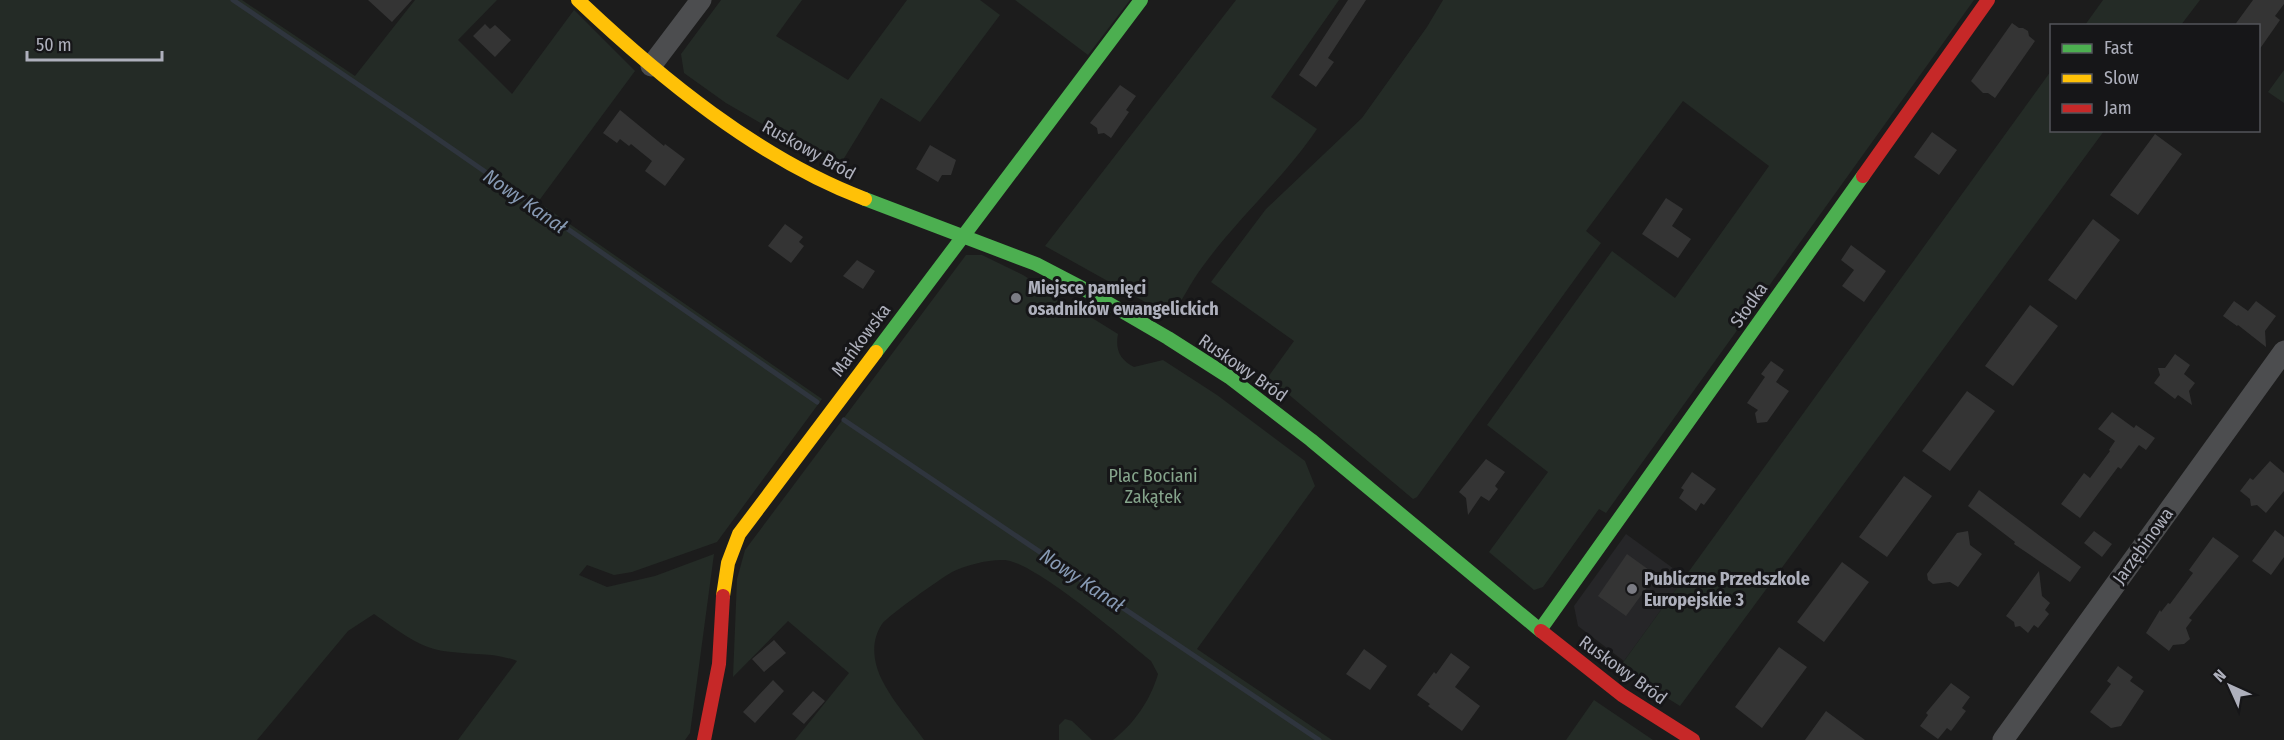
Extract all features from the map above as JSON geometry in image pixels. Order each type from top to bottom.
[{"type":"street","name":"Ruskowy Bród","points":[[578,0],[651,66],[719,118],[822,181],[1036,264],[1168,338],[1228,377],[1311,440],[1540,630],[1622,694],[1693,740]]},
{"type":"street","points":[[651,66],[701,0]]},
{"type":"street","name":"Mańkowska","points":[[704,740],[715,692],[720,652],[724,577],[731,549],[749,520],[1141,0]]},
{"type":"street","name":"Słodka","points":[[1540,630],[1988,0]]},
{"type":"street","name":"Jarzębinowa","points":[[2003,740],[2284,351]]},
{"type":"shaded area","name":"Publiczne Przedszkole Europejskie 3","points":[[1626,534],[1685,577],[1624,661],[1578,626],[1574,606]]},
{"type":"green space","points":[[0,0],[242,0],[355,76],[415,0],[497,0],[458,40],[512,94],[574,10],[635,71],[538,202],[822,399],[717,542],[632,572],[614,575],[587,565],[579,575],[607,587],[655,576],[714,554],[690,733],[685,740],[458,740],[517,661],[499,656],[433,649],[407,636],[374,614],[348,631],[257,740],[0,740]]},
{"type":"green space","points":[[721,0],[802,0],[776,36],[848,80],[907,0],[980,0],[1000,15],[920,122],[881,98],[838,168],[726,103],[684,73],[681,54]]},
{"type":"green space","points":[[1015,0],[1130,0],[1088,55]]},
{"type":"green space","points":[[1236,0],[1339,0],[1271,97],[1317,129],[1203,266],[1172,317],[1045,246]]},
{"type":"green space","points":[[1443,0],[1974,0],[1606,513],[1599,509],[1543,587],[1534,590],[1489,552],[1548,472],[1487,425],[1612,251],[1675,298],[1769,166],[1683,101],[1586,231],[1601,243],[1417,497],[1413,499],[1268,377],[1294,341],[1211,282],[1266,209],[1362,118],[1427,27]]},
{"type":"green space","points":[[2103,0],[2200,0],[2182,24],[2086,24]]},
{"type":"green space","points":[[2284,70],[2284,103],[2268,92]]},
{"type":"green space","points":[[2050,72],[2050,132],[2103,132],[1680,706],[1619,668]]},
{"type":"green space","name":"Plac Bociani Zakątek","points":[[966,255],[982,255],[1023,275],[1118,334],[1117,345],[1120,354],[1134,367],[1163,360],[1217,395],[1305,461],[1315,486],[1197,649],[1332,740],[1113,740],[1135,719],[1151,693],[1158,674],[1151,661],[1058,587],[1019,564],[1005,560],[978,563],[952,572],[895,613],[882,624],[878,632],[874,654],[882,680],[924,740],[795,740],[849,673],[788,621],[733,677],[737,579],[745,550]]},
{"type":"green space","points":[[1594,700],[1653,740],[1566,740]]},
{"type":"green space","points":[[1065,719],[1072,721],[1092,740],[1059,740],[1059,725]]},
{"type":"building","points":[[368,0],[412,0],[392,22]]},
{"type":"building","points":[[1348,0],[1366,0],[1328,58],[1334,62],[1316,87],[1299,75]]},
{"type":"building","points":[[2253,0],[2284,0],[2284,4],[2275,16],[2280,20],[2260,49],[2260,24],[2235,24]]},
{"type":"building","points":[[2012,23],[2028,31],[2029,36],[2035,41],[1995,98],[1988,93],[1983,93],[1971,81]]},
{"type":"building","points":[[485,24],[490,29],[495,25],[511,40],[495,57],[473,36]]},
{"type":"building","points":[[1120,85],[1136,96],[1126,110],[1129,112],[1111,138],[1104,133],[1098,134],[1097,128],[1090,123]]},
{"type":"building","points":[[620,110],[664,146],[665,144],[685,159],[665,186],[645,171],[652,161],[631,144],[629,146],[620,139],[617,143],[603,133]]},
{"type":"building","points":[[1932,132],[1957,150],[1939,175],[1914,157]]},
{"type":"building","points":[[2155,134],[2182,154],[2138,215],[2110,195]]},
{"type":"building","points":[[930,145],[956,160],[951,175],[942,175],[938,182],[916,169]]},
{"type":"building","points":[[1666,198],[1683,209],[1672,226],[1691,239],[1678,258],[1642,234]]},
{"type":"building","points":[[2093,219],[2120,240],[2076,300],[2048,280]]},
{"type":"building","points":[[785,224],[803,237],[799,242],[804,246],[791,263],[768,246]]},
{"type":"building","points":[[1851,245],[1886,271],[1864,302],[1842,286],[1854,270],[1841,260]]},
{"type":"building","points":[[857,260],[875,271],[863,289],[843,276]]},
{"type":"building","points":[[2234,301],[2248,311],[2256,301],[2276,316],[2265,331],[2266,347],[2223,316]]},
{"type":"building","points":[[2030,305],[2058,326],[2013,386],[1985,366]]},
{"type":"building","points":[[2175,354],[2190,365],[2184,374],[2195,383],[2189,391],[2192,405],[2178,395],[2175,399],[2154,383],[2160,375],[2158,368],[2165,368]]},
{"type":"building","points":[[1771,361],[1784,370],[1776,382],[1789,391],[1767,422],[1757,423],[1755,413],[1758,410],[1747,403],[1765,377],[1761,374]]},
{"type":"building","points":[[1967,391],[1995,411],[1950,471],[1922,451]]},
{"type":"building","points":[[2112,412],[2134,428],[2136,425],[2155,438],[2146,450],[2139,445],[2121,469],[2118,467],[2080,518],[2061,504],[2084,473],[2090,478],[2110,451],[2115,441],[2098,429]]},
{"type":"building","points":[[1486,459],[1505,472],[1495,486],[1498,489],[1489,501],[1481,496],[1468,515],[1466,498],[1459,492]]},
{"type":"building","points":[[2270,461],[2284,473],[2284,491],[2266,513],[2257,505],[2251,506],[2250,499],[2240,491],[2250,478],[2253,480]]},
{"type":"building","points":[[1692,472],[1716,489],[1704,505],[1701,503],[1696,511],[1679,498],[1684,490],[1681,488]]},
{"type":"building","points":[[1904,476],[1932,496],[1887,557],[1859,537]]},
{"type":"building","points":[[1979,490],[2081,567],[2070,582],[2014,544],[2015,542],[1968,506]]},
{"type":"building","points":[[2275,530],[2284,537],[2284,557],[2271,575],[2252,561]]},
{"type":"building","points":[[1968,531],[1970,545],[1982,554],[1958,587],[1950,582],[1933,584],[1928,580],[1927,574],[1957,533]]},
{"type":"building","points":[[2094,531],[2112,544],[2102,557],[2084,543]]},
{"type":"building","points":[[2213,537],[2239,556],[2189,618],[2192,620],[2186,628],[2190,639],[2184,644],[2173,645],[2169,651],[2146,633],[2160,610],[2161,612],[2168,603],[2170,604],[2193,573],[2189,570]]},
{"type":"building","points":[[1627,554],[1656,575],[1626,616],[1598,596]]},
{"type":"building","points":[[1842,562],[1869,582],[1824,642],[1797,622]]},
{"type":"building","points":[[2039,571],[2042,596],[2050,603],[2045,610],[2049,614],[2038,628],[2034,625],[2028,633],[2020,626],[2015,627],[2014,622],[2006,616]]},
{"type":"building","points":[[774,640],[786,653],[764,672],[752,659]]},
{"type":"building","points":[[1779,647],[1807,667],[1762,728],[1735,707]]},
{"type":"building","points":[[1364,649],[1387,666],[1370,690],[1346,674]]},
{"type":"building","points":[[1451,653],[1470,667],[1455,687],[1480,706],[1462,731],[1417,695]]},
{"type":"building","points":[[2118,666],[2133,677],[2130,681],[2144,691],[2121,726],[2111,728],[2090,712],[2111,684],[2107,681]]},
{"type":"building","points":[[773,680],[784,691],[755,723],[743,712]]},
{"type":"building","points":[[1951,683],[1970,697],[1962,708],[1966,711],[1951,731],[1947,728],[1938,739],[1920,726],[1928,715],[1926,713]]},
{"type":"building","points":[[813,691],[825,701],[804,724],[792,714]]},
{"type":"building","points":[[1826,711],[1865,740],[1805,740]]},
{"type":"waterway","name":"Nowy Kanał","points":[[233,0],[412,121],[817,402]]},
{"type":"waterway","name":"Nowy Kanał","points":[[844,420],[1319,740]]},
{"type":"traffic: fast","points":[[876,352],[1141,0]]},
{"type":"traffic: fast","points":[[1540,630],[1863,176]]},
{"type":"traffic: fast","points":[[865,199],[1036,264],[1168,338],[1229,377],[1311,440],[1541,631]]},
{"type":"traffic: slow","points":[[578,0],[676,86],[749,139],[787,162],[865,199]]},
{"type":"traffic: slow","points":[[723,596],[728,563],[739,534],[876,352]]},
{"type":"traffic: jam","points":[[1863,176],[1988,0]]},
{"type":"traffic: jam","points":[[704,740],[719,664],[723,596]]},
{"type":"traffic: jam","points":[[1541,631],[1622,695],[1693,740]]},
{"type":"place","name":"Miejsce pamięci osadników ewangelickich","points":[[1016,298]]},
{"type":"place","name":"Publiczne Przedszkole Europejskie 3","points":[[1632,589]]}]
